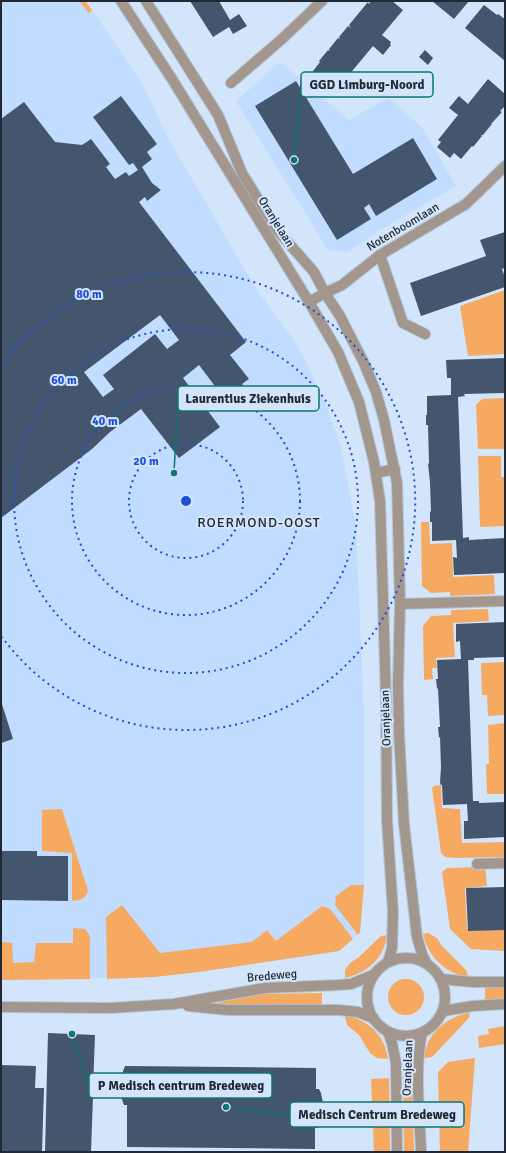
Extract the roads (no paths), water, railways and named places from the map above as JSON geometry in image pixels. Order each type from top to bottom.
[{"type":"street","name":"Oranjelaan","points":[[121,1],[176,85],[310,302],[338,352],[359,402],[376,473],[380,501],[387,820],[393,912],[392,948],[388,962]]},
{"type":"street","name":"Oranjelaan","points":[[146,1],[218,115],[242,173],[277,230],[314,272],[324,293],[340,316],[363,361],[376,392],[395,469],[400,604],[398,685],[404,824],[417,937],[426,963]]},
{"type":"street","points":[[231,82],[282,39],[322,1]]},
{"type":"street","name":"Notenboomlaan","points":[[310,302],[342,284],[380,255],[466,204],[505,166]]},
{"type":"street","points":[[380,255],[403,323],[425,334]]},
{"type":"street","points":[[376,473],[395,469]]},
{"type":"street","points":[[400,604],[505,601]]},
{"type":"street","points":[[477,864],[505,863]]},
{"type":"street","points":[[397,958],[417,959],[426,963],[432,967],[442,979],[446,995],[443,1011],[431,1028],[422,1033],[411,1036],[388,1032],[373,1018],[370,1011],[367,997],[373,975],[388,962],[397,958]]},
{"type":"street","name":"Bredeweg","points":[[1,1007],[110,1008],[174,1004],[265,988],[351,984],[373,975]]},
{"type":"street","points":[[442,979],[472,982],[505,982]]},
{"type":"street","name":"Bredeweg","points":[[174,1004],[228,1010],[339,1010],[358,1012],[373,1018]]},
{"type":"street","points":[[443,1011],[473,1006],[505,1004]]},
{"type":"street","name":"Oranjelaan","points":[[388,1032],[396,1063],[397,1152]]},
{"type":"street","name":"Oranjelaan","points":[[420,1152],[419,1046],[422,1033]]},
{"type":"place","name":"GGD Limburg-Noord","points":[[294,160]]},
{"type":"place","name":"Laurentius Ziekenhuis","points":[[174,473]]},
{"type":"place","name":"P Medisch centrum Bredeweg","points":[[72,1034]]},
{"type":"place","name":"Medisch Centrum Bredeweg","points":[[226,1107]]},
{"type":"district","name":"ROERMOND-OOST","points":[[259,522]]}]
